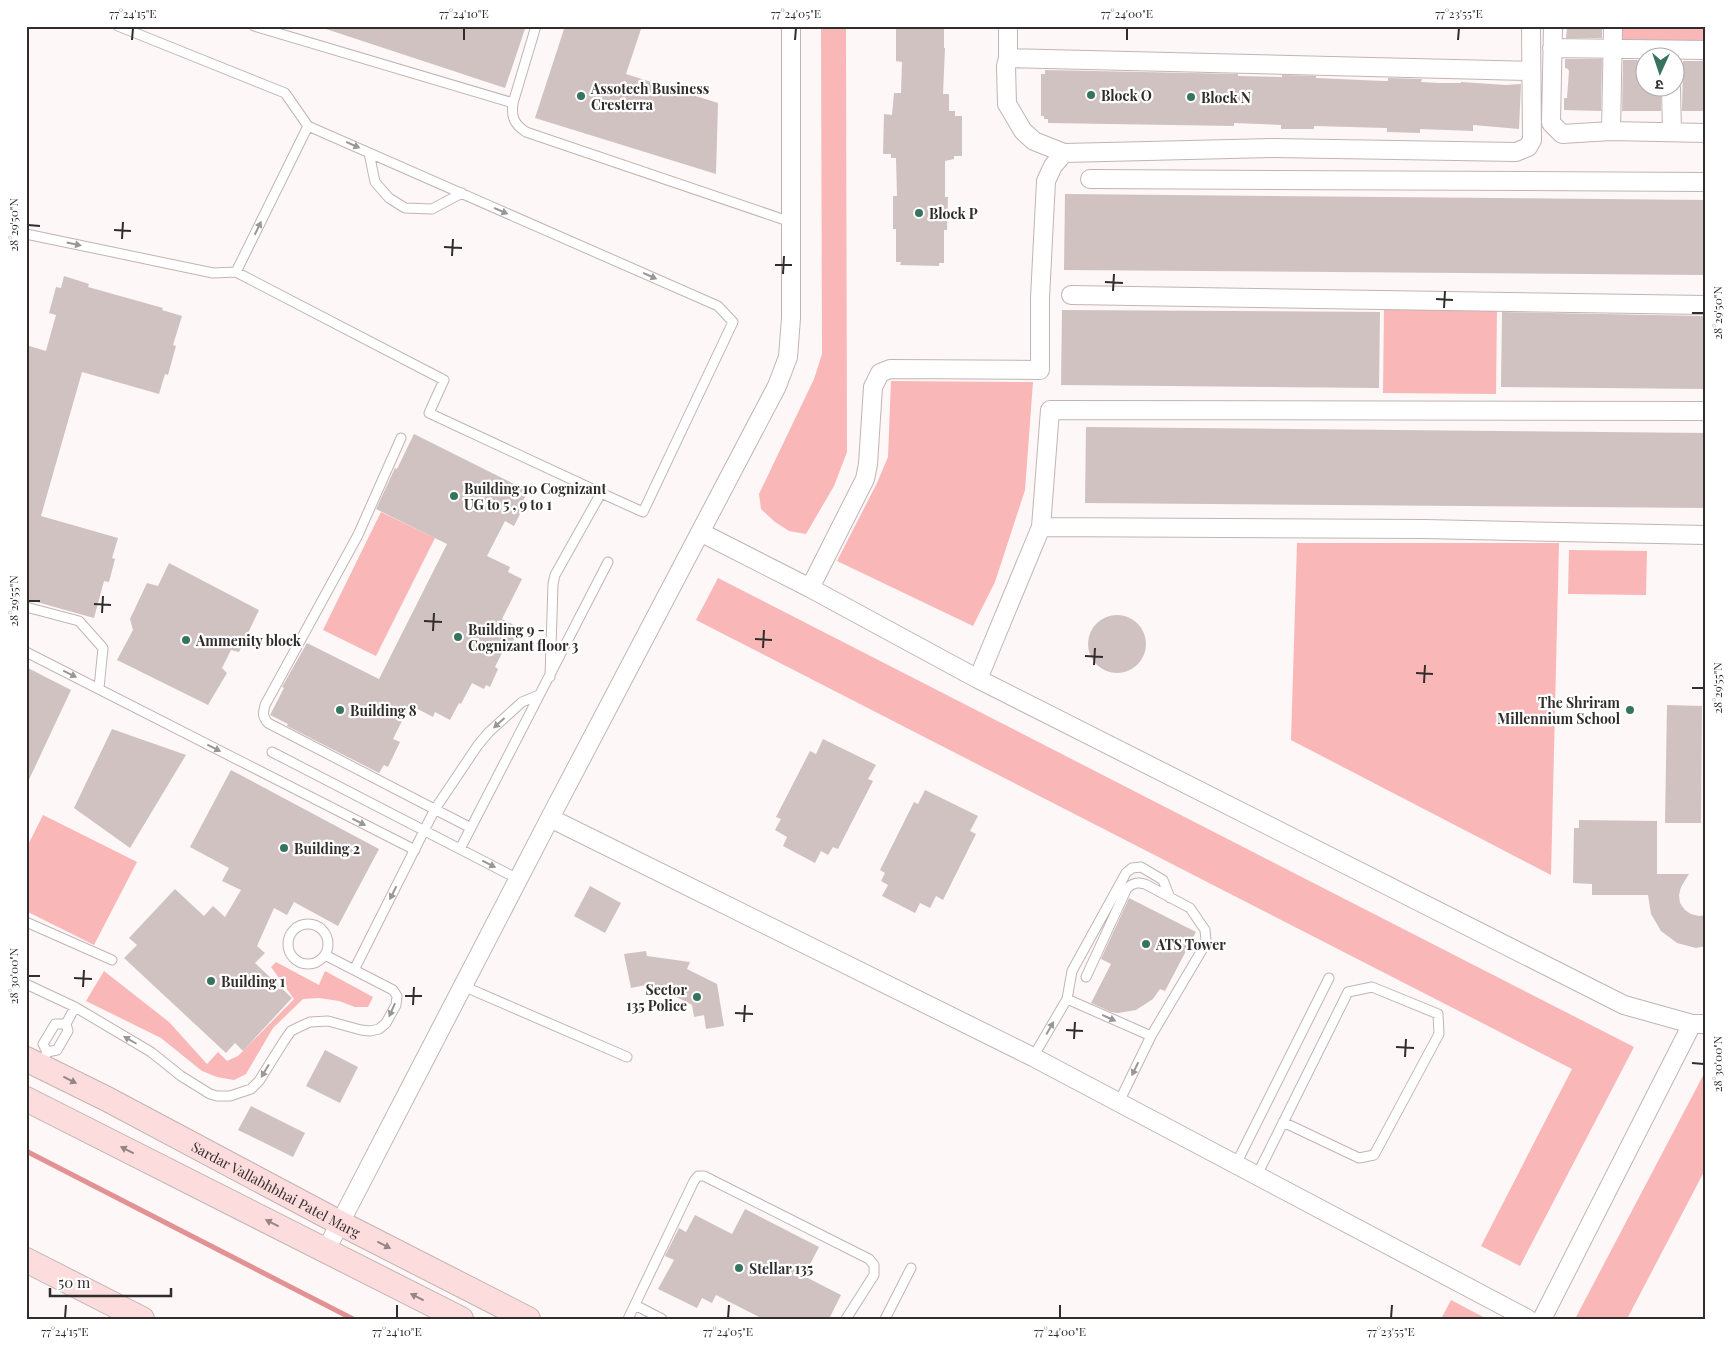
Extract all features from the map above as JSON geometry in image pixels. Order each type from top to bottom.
[{"type":"street","points":[[326,1250],[777,386],[788,356],[791,318],[791,26]]},
{"type":"street","points":[[1008,26],[1007,104],[1024,131],[1034,141],[1064,153],[1274,148],[1516,152],[1528,146],[1532,140],[1531,26]]},
{"type":"street","points":[[1553,26],[1551,123],[1562,134],[1611,131],[1706,132]]},
{"type":"street","points":[[1611,131],[1613,26]]},
{"type":"street","points":[[1552,48],[1634,50]]},
{"type":"street","points":[[1684,52],[1706,50]]},
{"type":"street","points":[[1008,58],[1530,71]]},
{"type":"street","points":[[1671,98],[1672,132]]},
{"type":"street","points":[[810,588],[865,479],[868,464],[873,387],[880,373],[890,369],[1040,370],[1040,298],[1046,181],[1053,166],[1064,153]]},
{"type":"street","points":[[1090,179],[1706,182]]},
{"type":"street","points":[[1071,296],[1706,305]]},
{"type":"street","points":[[978,679],[1041,527],[1050,410],[1706,411]]},
{"type":"street","points":[[1041,527],[1414,529],[1706,535]]},
{"type":"street","points":[[700,532],[810,588],[978,679],[1624,1005],[1699,1024],[1542,1319]]},
{"type":"street","points":[[550,818],[1033,1056],[1528,1319]]},
{"type":"street","name":"Sardar Vallabhbhai Patel Marg","points":[[38,1059],[106,1099],[340,1223],[528,1319]]},
{"type":"street","points":[[26,1099],[461,1319]]},
{"type":"street","points":[[26,1260],[142,1319]]},
{"type":"lane","points":[[26,234],[212,273],[236,272],[444,380],[429,413],[643,512],[733,322],[718,306],[308,126],[285,94],[118,26]]},
{"type":"lane","points":[[254,26],[513,103]]},
{"type":"lane","points":[[536,26],[511,113],[518,127],[526,132],[791,222]]},
{"type":"lane","points":[[236,272],[308,126]]},
{"type":"lane","points":[[369,153],[375,182],[388,198],[405,208],[432,209],[462,193]]},
{"type":"lane","points":[[401,438],[358,535],[265,705],[264,718],[268,722],[470,828]]},
{"type":"lane","points":[[550,677],[553,584],[555,575],[601,493]]},
{"type":"lane","points":[[460,849],[608,562]]},
{"type":"lane","points":[[26,607],[79,621],[103,648],[99,688]]},
{"type":"lane","points":[[26,652],[414,850]]},
{"type":"lane","points":[[354,970],[435,809],[478,745],[489,732],[522,702],[539,695]]},
{"type":"lane","points":[[272,752],[518,879]]},
{"type":"lane","points":[[1033,1056],[1067,999],[1072,971],[1126,873],[1132,868],[1141,867],[1163,880],[1170,899]]},
{"type":"lane","points":[[1086,977],[1127,888],[1132,884],[1139,882],[1145,884],[1190,908],[1205,930],[1206,940],[1202,950],[1151,1036],[1119,1102]]},
{"type":"lane","points":[[26,922],[112,960]]},
{"type":"lane","points":[[302,924],[318,926],[328,938],[326,955],[314,964],[298,962],[288,950],[290,934],[302,924]]},
{"type":"lane","points":[[26,984],[74,1007],[152,1052],[181,1076],[210,1094],[230,1096],[251,1089],[259,1081],[284,1040],[291,1031],[299,1027],[310,1022],[328,1021],[370,1031],[379,1029],[386,1023],[396,1005],[397,996],[393,990],[326,955]]},
{"type":"lane","points":[[1236,1164],[1329,978]]},
{"type":"lane","points":[[463,986],[628,1057]]},
{"type":"lane","points":[[1257,1175],[1283,1122],[1348,992],[1372,987],[1438,1014],[1439,1034],[1374,1155],[1359,1158],[1283,1122]]},
{"type":"lane","points":[[1067,999],[1151,1036]]},
{"type":"lane","points":[[38,1059],[57,1050],[68,1031],[66,1024],[74,1007]]},
{"type":"lane","points":[[38,1059],[43,1044],[55,1024],[66,1024]]},
{"type":"lane","points":[[628,1319],[698,1176],[704,1176],[869,1259],[874,1265],[874,1275],[846,1319]]},
{"type":"lane","points":[[885,1319],[911,1268]]},
{"type":"lane","points":[[635,1305],[662,1319]]},
{"type":"shaded area","points":[[821,26],[846,26],[847,452],[834,486],[806,534],[789,531],[775,522],[761,509],[759,494],[814,379],[822,354]]},
{"type":"shaded area","points":[[1621,26],[1706,26],[1706,42],[1620,42]]},
{"type":"shaded area","points":[[1384,308],[1497,309],[1496,394],[1383,393]]},
{"type":"shaded area","points":[[891,381],[1033,382],[1025,490],[995,582],[973,626],[837,561],[877,483],[888,457]]},
{"type":"shaded area","points":[[381,512],[435,538],[376,656],[323,630]]},
{"type":"shaded area","points":[[1297,543],[1559,543],[1551,875],[1291,740]]},
{"type":"shaded area","points":[[1569,550],[1647,551],[1646,595],[1568,594]]},
{"type":"shaded area","points":[[718,578],[1634,1047],[1520,1266],[1481,1246],[1572,1069],[696,620]]},
{"type":"shaded area","points":[[43,815],[137,862],[94,945],[26,911],[26,849]]},
{"type":"shaded area","points":[[276,962],[319,985],[325,971],[373,997],[368,1007],[355,1007],[339,1001],[319,998],[303,999],[273,1028],[246,1074],[234,1080],[217,1077],[202,1071],[161,1038],[86,1001],[104,971],[169,1022],[207,1064],[218,1052],[227,1061],[238,1056],[294,999],[271,967]]},
{"type":"shaded area","points":[[1706,1070],[1706,1168],[1627,1319],[1575,1319]]},
{"type":"shaded area","points":[[1451,1300],[1487,1319],[1441,1319]]},
{"type":"building","points":[[326,26],[526,26],[505,88],[326,29]]},
{"type":"building","points":[[565,26],[642,26],[626,74],[718,103],[716,174],[535,118]]},
{"type":"building","points":[[901,26],[939,26],[939,28],[944,29],[943,94],[949,94],[949,111],[955,111],[955,116],[962,116],[962,156],[954,156],[954,159],[945,161],[945,197],[948,197],[947,230],[944,230],[944,263],[939,263],[939,266],[900,265],[901,262],[896,262],[893,196],[897,196],[896,158],[891,158],[891,154],[883,154],[884,114],[892,115],[894,93],[901,93],[902,62],[896,61],[896,28],[901,28]]},
{"type":"building","points":[[1573,26],[1596,26],[1596,28],[1602,28],[1602,38],[1566,38],[1567,28],[1573,28]]},
{"type":"building","points":[[1565,59],[1602,59],[1601,111],[1564,110],[1564,98],[1567,98],[1569,71],[1565,68]]},
{"type":"building","points":[[1623,60],[1634,60],[1634,98],[1661,98],[1661,111],[1622,111]]},
{"type":"building","points":[[1684,61],[1706,61],[1706,111],[1682,111]]},
{"type":"building","points":[[1045,70],[1238,74],[1238,76],[1282,77],[1282,75],[1316,76],[1316,78],[1383,81],[1388,81],[1388,78],[1422,79],[1421,82],[1521,84],[1519,129],[1473,125],[1473,131],[1420,129],[1420,133],[1387,132],[1387,128],[1314,126],[1314,129],[1281,129],[1281,125],[1234,123],[1234,126],[1048,123],[1048,119],[1044,119],[1044,116],[1041,116],[1041,74],[1045,74]]},
{"type":"building","points":[[1065,194],[1706,200],[1706,275],[1064,270]]},
{"type":"building","points":[[64,276],[89,284],[88,287],[163,308],[162,310],[182,316],[173,345],[176,346],[168,375],[165,374],[159,394],[82,372],[41,516],[118,538],[112,558],[115,559],[109,582],[104,581],[94,618],[26,599],[26,345],[46,351],[56,315],[49,313],[56,287],[61,288]]},
{"type":"building","points":[[1062,310],[1380,312],[1379,388],[1061,385]]},
{"type":"building","points":[[1502,312],[1706,316],[1706,389],[1501,387]]},
{"type":"building","points":[[1086,427],[1706,433],[1706,508],[1085,503]]},
{"type":"building","points":[[414,434],[528,491],[523,501],[526,502],[514,526],[505,521],[487,556],[510,567],[508,572],[522,579],[502,619],[520,628],[510,647],[506,645],[495,667],[498,669],[490,687],[486,685],[484,689],[472,683],[450,720],[435,712],[433,717],[410,705],[393,739],[400,742],[388,767],[384,765],[379,773],[287,726],[288,724],[270,715],[284,688],[282,687],[307,643],[379,679],[447,544],[376,509],[395,468],[397,469]]},
{"type":"building","name":"Ammenity block","points":[[169,563],[259,610],[239,652],[231,650],[222,668],[227,673],[208,705],[117,660],[133,630],[130,619],[147,583],[158,586]]},
{"type":"building","points":[[1111,615],[1123,615],[1133,619],[1142,628],[1146,650],[1138,665],[1123,673],[1111,673],[1101,669],[1092,660],[1088,650],[1088,638],[1092,628],[1101,619]]},
{"type":"building","points":[[26,667],[71,690],[26,786]]},
{"type":"building","points":[[1667,705],[1702,706],[1701,823],[1665,823]]},
{"type":"building","points":[[112,729],[186,755],[130,848],[74,808]]},
{"type":"building","points":[[823,739],[876,765],[868,779],[873,781],[838,849],[833,847],[828,855],[821,851],[815,863],[783,846],[787,837],[775,830],[781,819],[776,817],[810,751],[816,754]]},
{"type":"building","points":[[231,770],[379,849],[338,926],[294,902],[287,915],[274,908],[257,946],[265,953],[255,963],[292,998],[243,1051],[235,1043],[226,1053],[124,958],[137,945],[129,938],[175,889],[204,916],[213,906],[225,917],[241,890],[222,881],[229,868],[190,847]]},
{"type":"building","points":[[925,790],[978,816],[970,831],[976,834],[943,900],[936,896],[930,908],[920,903],[915,913],[882,896],[888,885],[881,881],[885,873],[880,870],[914,802],[918,804]]},
{"type":"building","points":[[1579,820],[1657,821],[1657,874],[1689,874],[1681,887],[1680,903],[1691,914],[1706,915],[1706,946],[1696,948],[1677,943],[1661,931],[1651,914],[1648,895],[1592,895],[1592,884],[1573,883],[1574,828],[1579,828]]},
{"type":"building","points":[[590,886],[621,903],[605,933],[574,916]]},
{"type":"building","name":"ATS Tower","points":[[1129,898],[1196,932],[1165,991],[1160,989],[1153,999],[1136,1010],[1118,1013],[1091,1003],[1111,964],[1101,959]]},
{"type":"building","name":"Sector 135 Police","points":[[646,951],[647,956],[690,962],[687,969],[717,984],[724,1026],[706,1029],[704,1015],[694,1017],[692,1005],[651,984],[631,988],[624,954]]},
{"type":"building","points":[[325,1050],[358,1067],[340,1103],[306,1086]]},
{"type":"building","points":[[251,1106],[305,1133],[293,1157],[238,1130]]},
{"type":"building","name":"Stellar 135","points":[[745,1209],[819,1247],[804,1276],[841,1295],[829,1319],[763,1319],[716,1295],[712,1303],[702,1298],[697,1308],[658,1289],[674,1260],[665,1256],[679,1228],[686,1232],[695,1215],[732,1234]]},
{"type":"waterway","points":[[26,1151],[353,1319]]},
{"type":"place","name":"Block O","points":[[1091,95]]},
{"type":"place","name":"Assotech Business Cresterra","points":[[581,96]]},
{"type":"place","name":"Block N","points":[[1191,97]]},
{"type":"place","name":"Block P","points":[[919,213]]},
{"type":"place","name":"Building 10 Cognizant UG to 5 , 9 to 1","points":[[454,496]]},
{"type":"place","name":"Building 9 - Cognizant floor 3","points":[[458,637]]},
{"type":"place","name":"Ammenity block","points":[[186,640]]},
{"type":"place","name":"Building 8","points":[[340,710]]},
{"type":"place","name":"The Shriram Millennium School","points":[[1630,710]]},
{"type":"place","name":"Building 2","points":[[284,848]]},
{"type":"place","name":"ATS Tower","points":[[1146,944]]},
{"type":"place","name":"Building 1","points":[[211,981]]},
{"type":"place","name":"Sector 135 Police","points":[[697,997]]},
{"type":"place","name":"Stellar 135","points":[[739,1268]]}]
